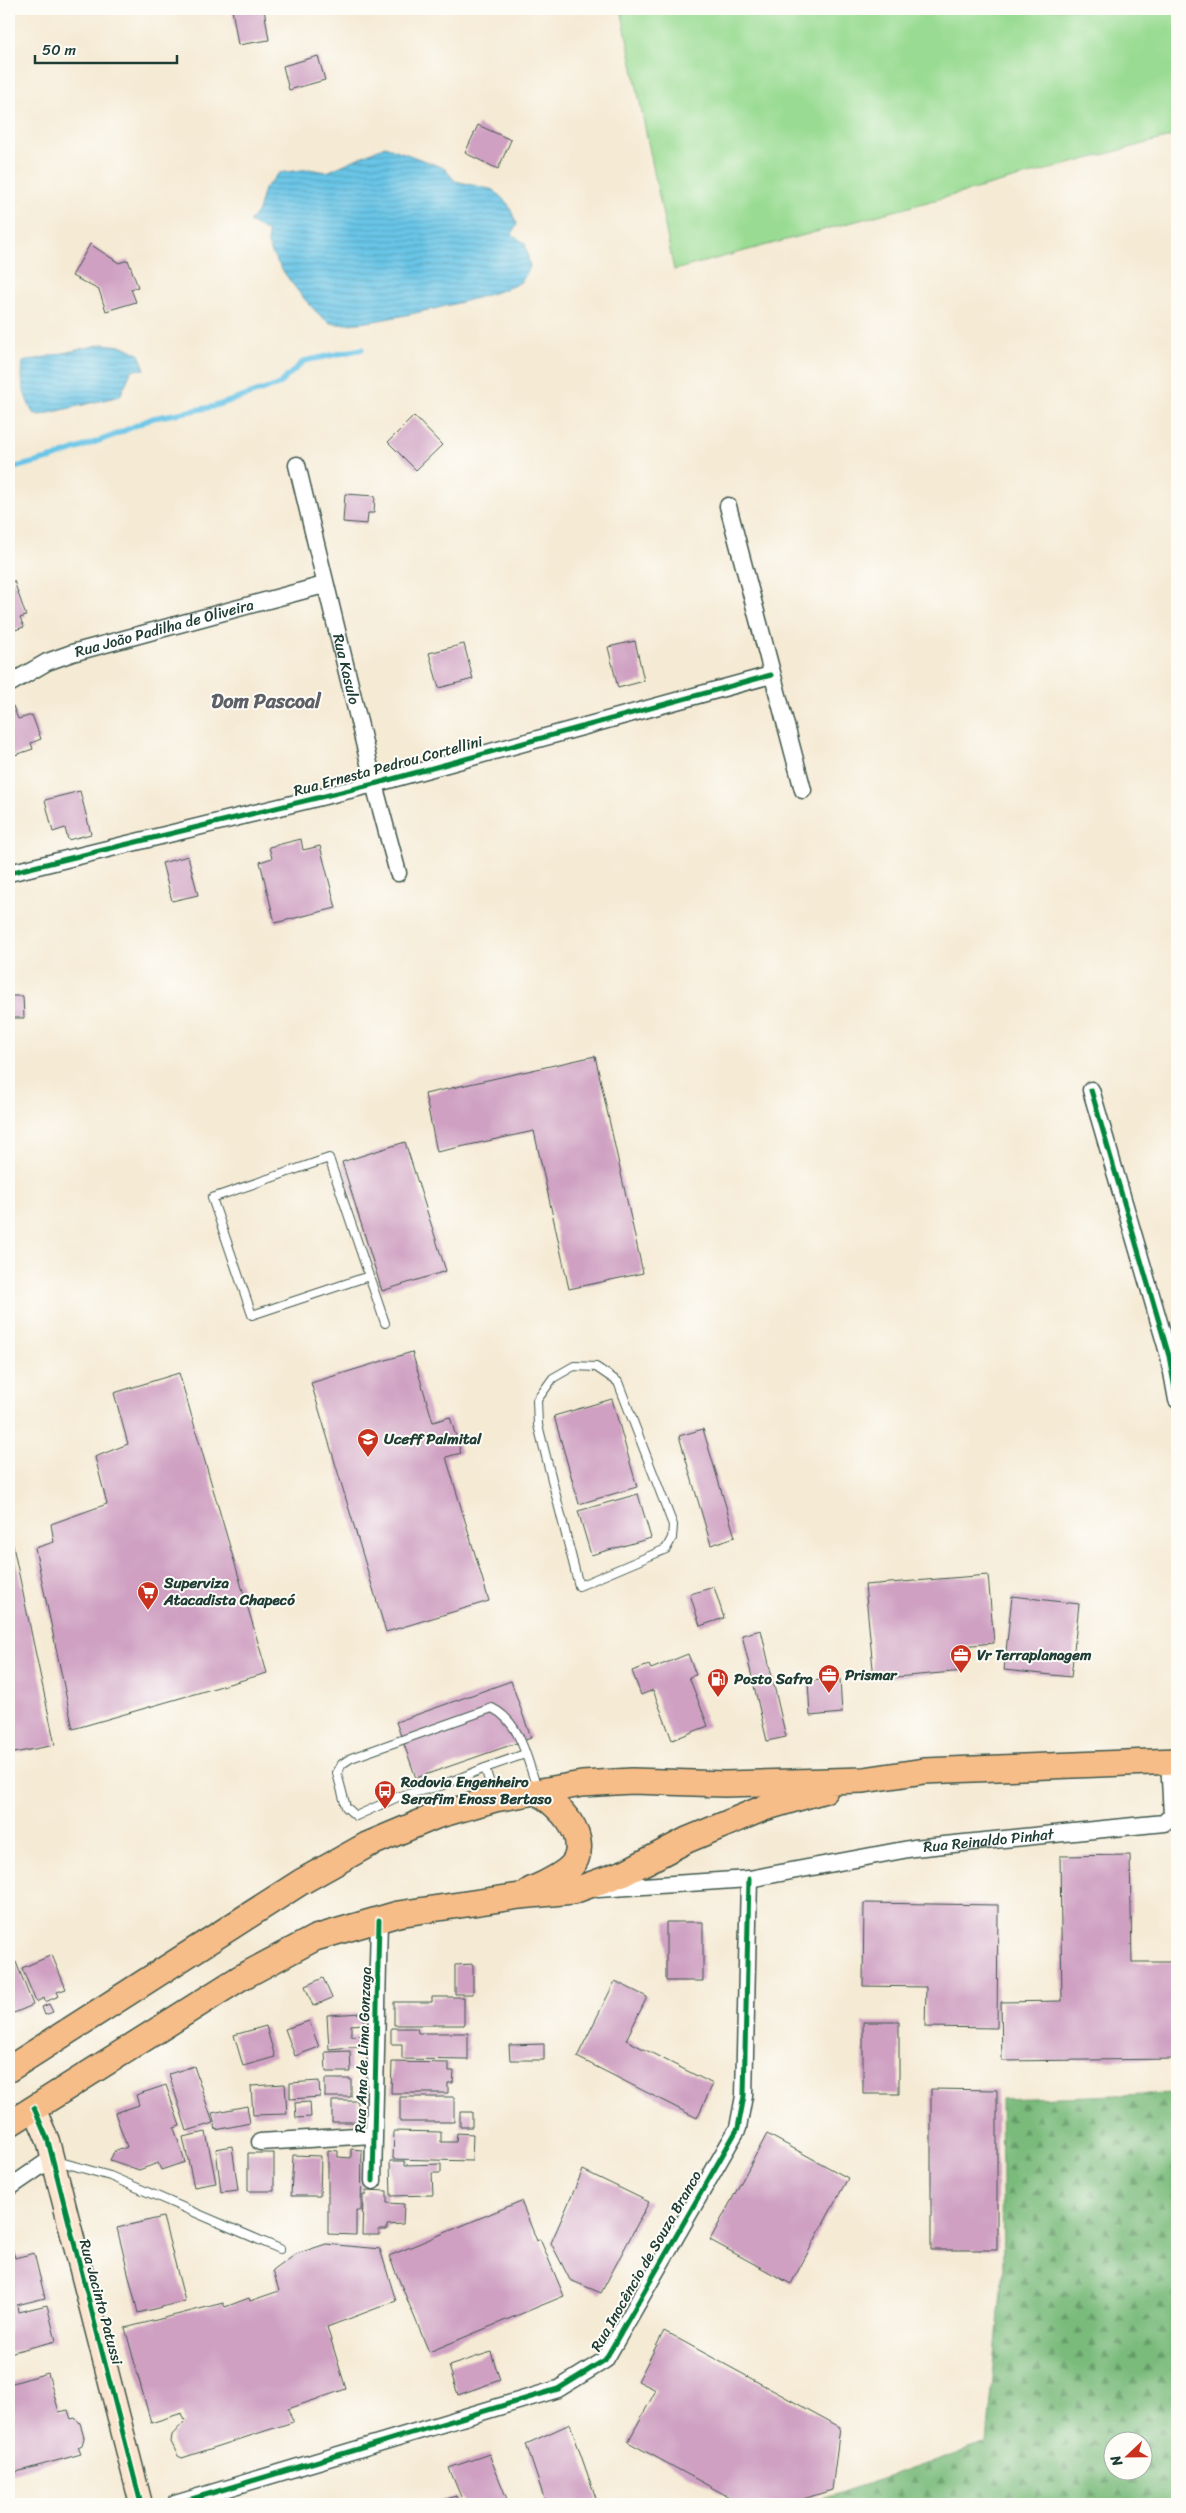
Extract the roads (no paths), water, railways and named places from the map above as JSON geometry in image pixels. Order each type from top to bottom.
[{"type":"main road","points":[[9,2069],[285,1893],[342,1859],[398,1831],[436,1816],[495,1799],[582,1784],[632,1781],[724,1784],[864,1780],[924,1771],[1173,1761]]},
{"type":"main road","points":[[9,2124],[240,1978],[316,1938],[398,1914],[520,1896],[572,1891],[626,1872],[687,1840],[764,1808],[864,1780]]},
{"type":"main road","points":[[520,1896],[552,1880],[576,1861],[579,1845],[571,1824],[557,1806],[538,1792]]},
{"type":"street","name":"Rua Kasulo","points":[[297,465],[324,585],[398,873]]},
{"type":"street","points":[[728,506],[771,675],[803,790]]},
{"type":"street","name":"Rua João Padilha de Oliveira","points":[[9,684],[47,662],[72,653],[324,585]]},
{"type":"street","name":"Rua Ernesta Pedrou Cortellini","points":[[9,873],[374,784],[771,675]]},
{"type":"street","points":[[1091,1090],[1169,1356],[1177,1400]]},
{"type":"street","name":"Rua Reinaldo Pinhat","points":[[572,1891],[749,1878],[914,1848],[1164,1823],[1172,1815],[1173,1761]]},
{"type":"street","name":"Rua Inocêncio de Souza Branco","points":[[175,2504],[558,2389],[605,2360],[738,2128],[744,2096],[749,1878]]},
{"type":"street","name":"Rua Ana de Lima Gonzaga","points":[[373,2181],[372,2135],[378,1920]]},
{"type":"street","name":"Rua Jacinto Patussi","points":[[34,2108],[48,2141],[51,2159],[141,2504]]},
{"type":"street","points":[[260,2142],[372,2135]]},
{"type":"street","points":[[9,2188],[51,2159]]},
{"type":"lane","points":[[369,1276],[252,1316],[212,1198],[329,1158],[385,1323]]},
{"type":"lane","points":[[574,1366],[596,1367],[618,1382],[673,1525],[672,1538],[666,1549],[579,1586],[538,1425],[537,1400],[553,1378],[574,1366]]},
{"type":"lane","points":[[525,1754],[440,1786],[400,1796],[356,1816],[346,1807],[337,1773],[342,1764],[351,1758],[492,1708],[506,1717],[516,1730],[525,1754],[538,1792]]},
{"type":"lane","points":[[485,1768],[495,1799]]},
{"type":"lane","points":[[51,2159],[110,2176],[280,2249]]},
{"type":"water","points":[[385,146],[444,168],[455,181],[494,190],[508,204],[517,224],[512,235],[525,243],[530,267],[521,282],[484,296],[425,311],[366,322],[331,323],[315,310],[295,287],[271,252],[268,244],[268,232],[249,222],[258,211],[264,189],[279,173],[309,169],[327,172]]},
{"type":"water","points":[[103,344],[123,346],[139,354],[145,369],[132,370],[120,396],[41,415],[33,413],[24,389],[22,376],[23,362]]},
{"type":"waterway","points":[[9,469],[52,458],[112,436],[153,418],[212,407],[278,385],[304,361],[362,349]]},
{"type":"place","name":"Uceff Palmital","points":[[368,1458]]},
{"type":"place","name":"Superviza Atacadista Chapecó","points":[[148,1611]]},
{"type":"place","name":"Vr Terraplanagem","points":[[961,1674]]},
{"type":"place","name":"Prismar","points":[[829,1694]]},
{"type":"place","name":"Posto Safra","points":[[718,1698]]},
{"type":"place","name":"Rodovia Engenheiro Serafim Enoss Bertaso","points":[[385,1810]]},
{"type":"district","name":"Dom Pascoal","points":[[266,701]]}]
